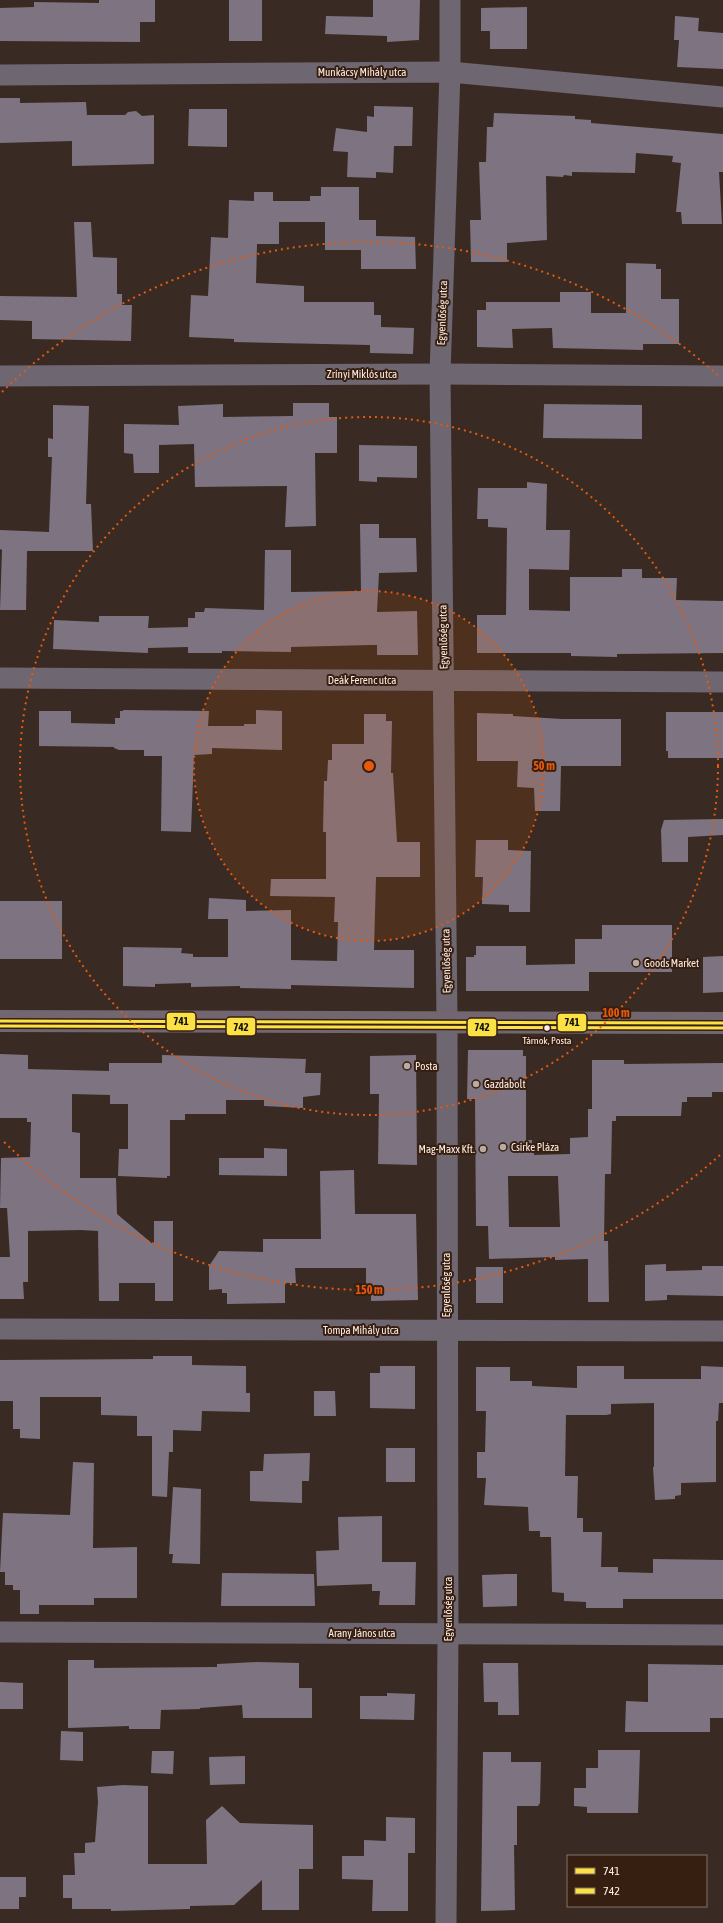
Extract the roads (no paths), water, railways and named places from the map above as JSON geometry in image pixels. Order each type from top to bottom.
[{"type":"street","name":"Egyenlőség utca","points":[[446,1923],[448,1633],[446,1331],[447,1021],[440,374],[450,72],[450,0]]},
{"type":"street","name":"Munkácsy Mihály utca","points":[[0,74],[450,72],[723,97]]},
{"type":"street","name":"Zrínyi Miklós utca","points":[[0,376],[440,374],[723,376]]},
{"type":"street","name":"Deák Ferenc utca","points":[[0,678],[723,682]]},
{"type":"street","points":[[0,1021],[447,1021],[723,1023]]},
{"type":"street","name":"Tompa Mihály utca","points":[[0,1329],[723,1331]]},
{"type":"street","name":"Arany János utca","points":[[0,1632],[723,1634]]},
{"type":"place","name":"Goods Market","points":[[636,963]]},
{"type":"place","name":"Tárnok, Posta","points":[[547,1028]]},
{"type":"place","name":"Posta","points":[[407,1066]]},
{"type":"place","name":"Gazdabolt","points":[[476,1084]]},
{"type":"place","name":"Csirke Pláza","points":[[503,1147]]},
{"type":"place","name":"Mag-Maxx Kft.","points":[[483,1149]]}]
